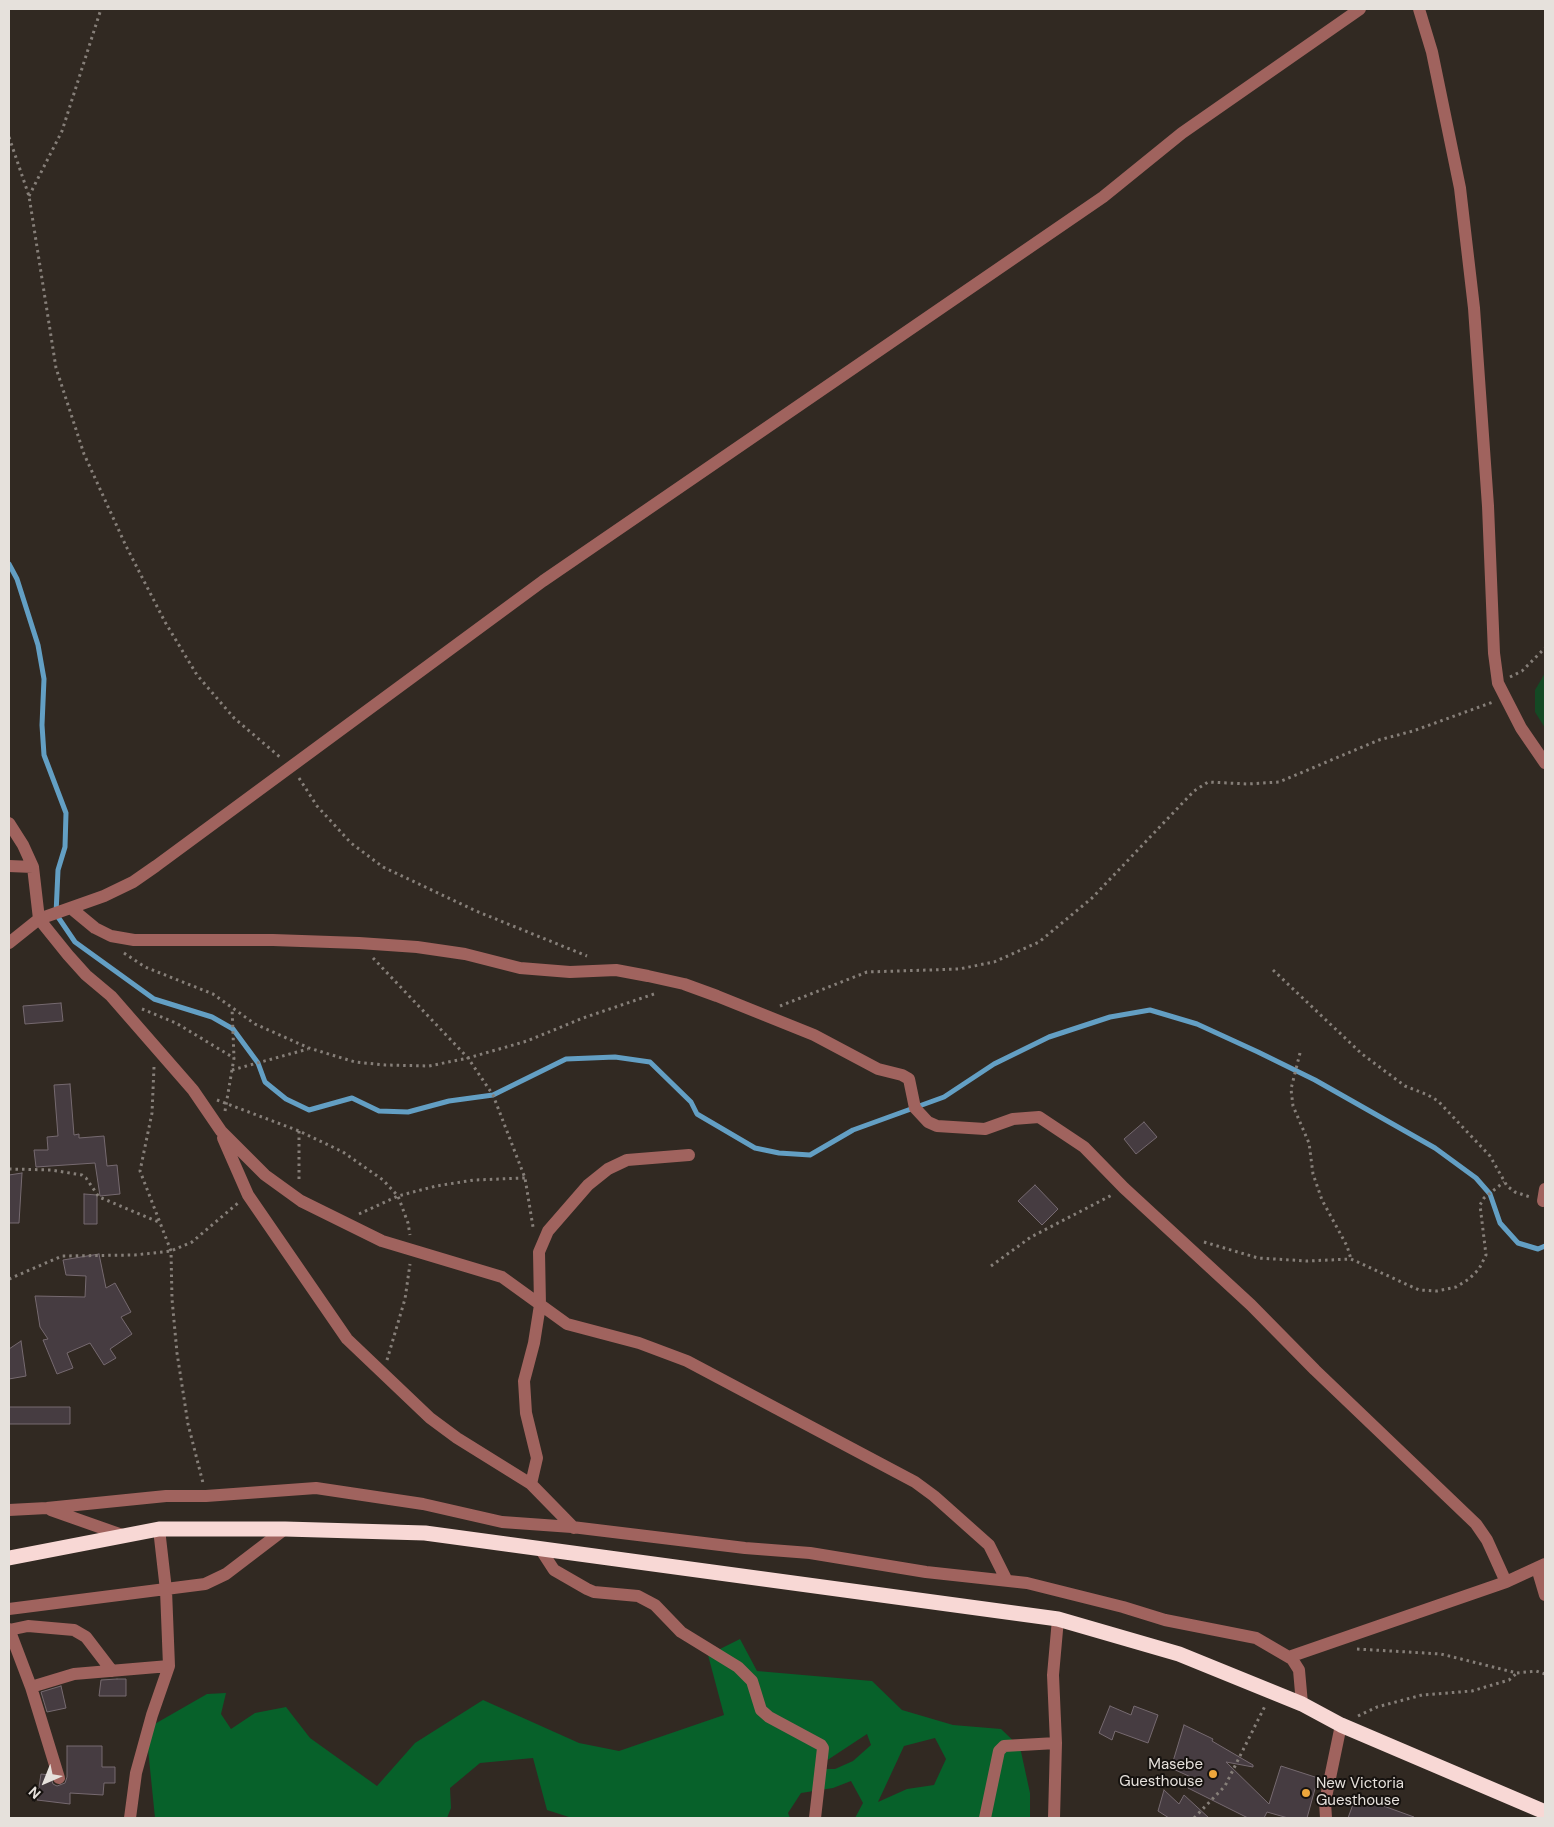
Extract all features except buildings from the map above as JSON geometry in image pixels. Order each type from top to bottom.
[{"type":"highway","points":[[9,1558],[159,1529],[285,1529],[425,1533],[1058,1619],[1179,1654],[1272,1694],[1302,1704],[1341,1725],[1545,1812]]},
{"type":"street","points":[[9,943],[39,919],[72,909],[133,882],[543,581],[1103,197],[1182,133],[1360,9]]},
{"type":"street","points":[[1419,9],[1432,52],[1460,188],[1474,308],[1488,506],[1494,653],[1498,683],[1521,728],[1545,763]]},
{"type":"street","points":[[9,823],[23,845],[32,867],[39,919],[86,975],[111,996],[193,1090],[220,1131],[248,1195],[348,1339],[430,1418],[457,1438],[531,1484],[574,1528]]},
{"type":"street","points":[[9,866],[32,867]]},
{"type":"street","points":[[72,909],[95,928],[111,936],[134,940],[273,940],[417,947],[464,954],[520,968],[570,972],[616,970],[684,984],[760,1013],[821,1039],[878,1069],[909,1079],[915,1108],[928,1122],[937,1126],[985,1129],[1013,1119],[1039,1117],[1084,1147],[1176,1239],[1250,1305],[1476,1524],[1487,1540],[1506,1582]]},
{"type":"street","points":[[220,1131],[265,1175],[301,1201],[342,1223],[382,1241],[411,1251],[502,1277],[567,1324],[639,1343],[687,1361],[922,1486],[988,1545],[1006,1579]]},
{"type":"street","points":[[531,1484],[536,1458],[526,1412],[524,1382],[534,1343],[540,1305],[539,1252],[548,1231],[588,1184],[608,1169],[627,1160],[689,1155]]},
{"type":"street","points":[[9,1510],[166,1496],[206,1496],[263,1490],[316,1488],[423,1504],[502,1522],[574,1528],[745,1548],[810,1553],[926,1572],[1006,1579],[1123,1607],[1165,1620],[1256,1638],[1288,1657],[1299,1670],[1302,1704]]},
{"type":"street","points":[[47,1508],[122,1535]]},
{"type":"street","points":[[130,1818],[142,1754],[152,1715],[169,1666],[166,1590],[159,1529]]},
{"type":"street","points":[[9,1610],[205,1584],[226,1574],[285,1529]]},
{"type":"street","points":[[541,1550],[554,1570],[587,1590],[638,1596],[655,1605],[681,1632],[738,1667],[752,1681],[761,1710],[769,1717],[821,1745],[823,1748],[815,1818]]},
{"type":"street","points":[[1288,1657],[1506,1582],[1541,1566],[1545,1594]]},
{"type":"street","points":[[1054,1818],[1056,1743],[1053,1675],[1058,1619]]},
{"type":"street","points":[[59,1778],[30,1687],[9,1630],[28,1626],[74,1630],[86,1637],[112,1671]]},
{"type":"street","points":[[30,1687],[74,1674],[169,1666]]},
{"type":"street","points":[[1326,1818],[1325,1802],[1341,1725]]},
{"type":"street","points":[[985,1818],[998,1751],[1004,1746],[1056,1743]]},
{"type":"path","points":[[29,196],[62,131],[101,9]]},
{"type":"path","points":[[9,137],[29,196],[56,368],[84,454],[114,521],[165,622],[198,675],[234,718],[291,767],[317,806],[351,843],[383,866],[476,911],[594,960]]},
{"type":"path","points":[[1498,683],[1522,671],[1545,648]]},
{"type":"path","points":[[760,1013],[867,972],[959,969],[994,962],[1039,942],[1092,898],[1194,791],[1208,782],[1248,784],[1279,782],[1379,740],[1413,731],[1506,697]]},
{"type":"path","points":[[359,943],[468,1058],[493,1095],[525,1178],[539,1252]]},
{"type":"path","points":[[121,951],[145,968],[213,994],[256,1024],[309,1048],[355,1062],[385,1065],[428,1066],[468,1058],[527,1041],[583,1018],[659,992]]},
{"type":"path","points":[[1272,970],[1362,1054],[1405,1086],[1438,1101],[1490,1156],[1504,1182],[1515,1192],[1544,1195]]},
{"type":"path","points":[[135,1006],[176,1023],[234,1058]]},
{"type":"path","points":[[227,1104],[234,1058],[232,1007]]},
{"type":"path","points":[[154,1045],[155,1083],[152,1113],[140,1171],[150,1199],[162,1223],[171,1251],[172,1299],[188,1424],[206,1496]]},
{"type":"path","points":[[232,1070],[309,1048]]},
{"type":"path","points":[[1300,1053],[1291,1089],[1293,1106],[1308,1143],[1313,1174],[1322,1200],[1347,1246],[1351,1259]]},
{"type":"path","points":[[193,1090],[299,1131],[343,1152],[383,1180],[398,1196],[408,1223],[411,1251],[405,1299],[391,1351],[382,1373]]},
{"type":"path","points":[[299,1131],[298,1164],[301,1201]]},
{"type":"path","points":[[9,1169],[50,1170],[82,1175],[99,1197],[162,1223]]},
{"type":"path","points":[[342,1223],[371,1207],[398,1196],[436,1186],[474,1180],[525,1178]]},
{"type":"path","points":[[1176,1239],[1211,1243],[1268,1259],[1351,1259],[1419,1290],[1437,1291],[1456,1287],[1469,1279],[1479,1269],[1486,1255],[1480,1205],[1484,1198],[1504,1182]]},
{"type":"path","points":[[991,1266],[1031,1237],[1124,1188]]},
{"type":"path","points":[[9,1279],[62,1256],[135,1255],[171,1251],[192,1242],[248,1195]]},
{"type":"path","points":[[1354,1649],[1441,1654],[1517,1673],[1536,1671],[1545,1674]]},
{"type":"path","points":[[1341,1725],[1377,1707],[1422,1695],[1472,1691],[1509,1680],[1517,1673]]},
{"type":"path","points":[[1194,1818],[1225,1786],[1272,1694]]},
{"type":"green space","points":[[1545,673],[1545,728],[1535,712],[1535,690]]},
{"type":"green space","points":[[740,1639],[757,1671],[872,1681],[902,1710],[953,1725],[1001,1729],[1020,1747],[1030,1793],[1030,1818],[855,1818],[863,1803],[851,1781],[833,1788],[801,1793],[788,1813],[790,1818],[572,1818],[547,1810],[533,1758],[480,1763],[450,1788],[451,1808],[447,1818],[155,1818],[146,1729],[207,1694],[226,1693],[221,1714],[231,1729],[255,1713],[286,1707],[310,1738],[377,1786],[415,1743],[483,1700],[579,1743],[619,1751],[724,1715],[708,1655]],"holes":[[[867,1734],[871,1745],[853,1761],[835,1769],[823,1769],[826,1761]],[[935,1738],[946,1759],[934,1785],[907,1789],[878,1802],[904,1746]]]},
{"type":"waterway","points":[[9,564],[17,579],[38,645],[44,679],[42,725],[44,755],[66,813],[65,847],[58,870],[56,914],[75,942],[154,999],[212,1017],[233,1029],[258,1063],[265,1082],[286,1099],[309,1110],[352,1098],[379,1111],[408,1112],[449,1101],[493,1095],[566,1059],[615,1057],[650,1062],[691,1102],[697,1114],[755,1148],[779,1153],[810,1155],[853,1130],[944,1097],[994,1064],[1049,1037],[1110,1017],[1150,1010],[1197,1024],[1258,1052],[1315,1080],[1435,1148],[1476,1178],[1490,1194],[1500,1223],[1518,1243],[1538,1249],[1545,1246]]},
{"type":"place","name":"Masebe Guesthouse","points":[[1213,1774]]},
{"type":"place","name":"New Victoria Guesthouse","points":[[1306,1793]]}]
